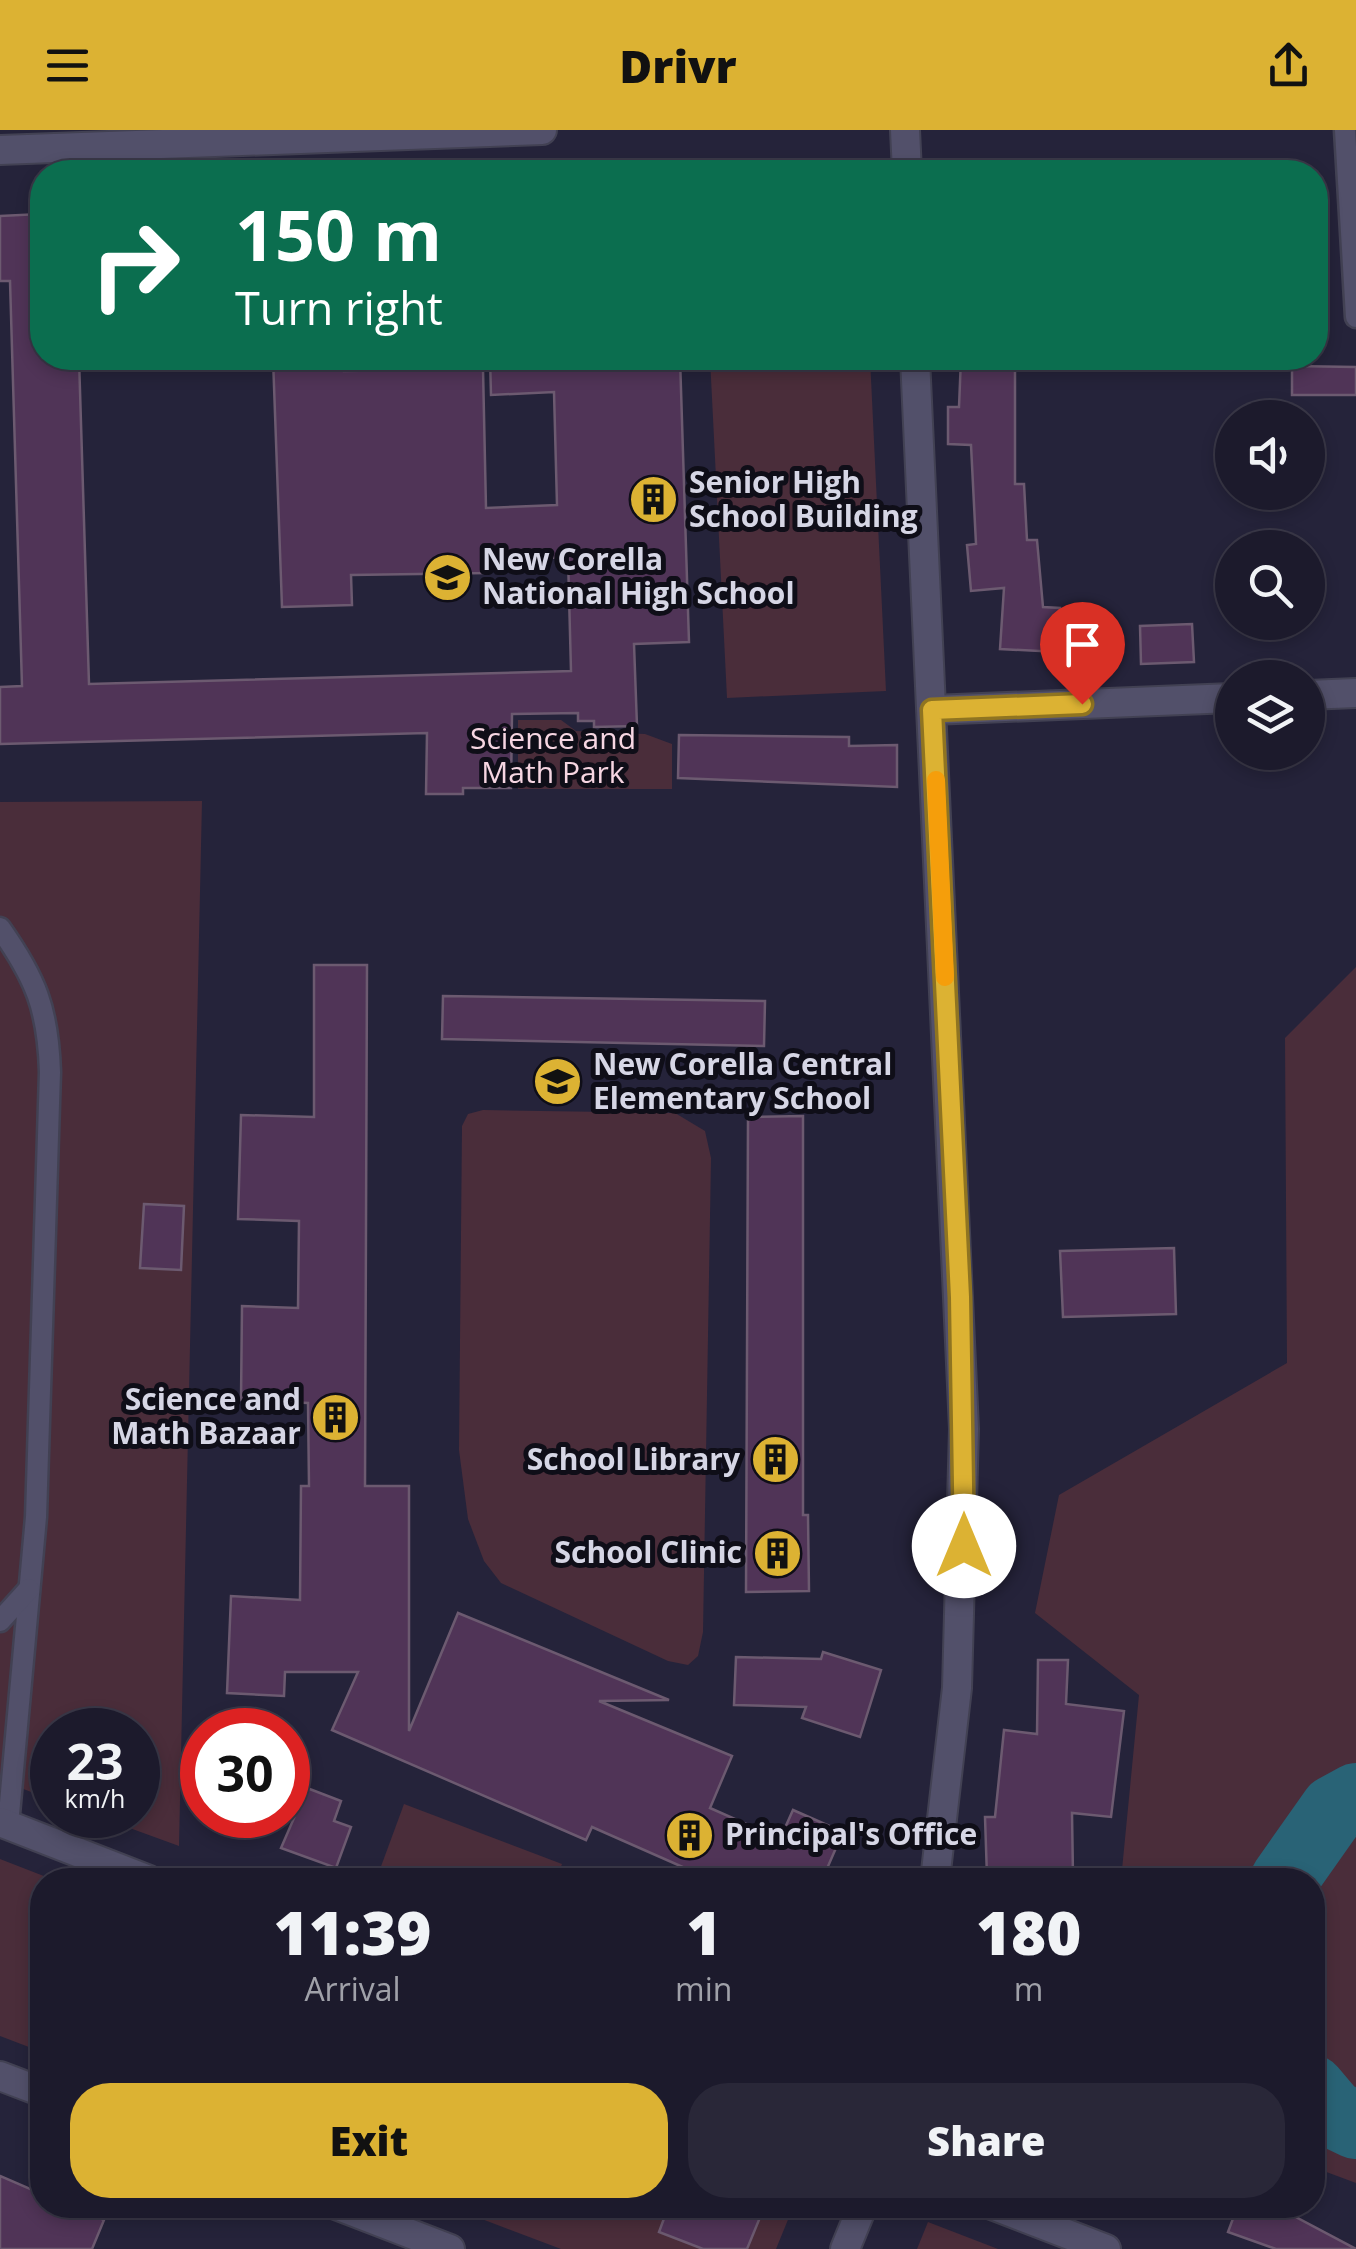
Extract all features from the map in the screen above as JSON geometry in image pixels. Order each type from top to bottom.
[{"type":"street","points":[[0,150],[542,130]]},
{"type":"street","points":[[905,130],[906,160]]},
{"type":"street","points":[[916,370],[964,1429],[957,1688],[936,1868]]},
{"type":"street","points":[[1325,694],[1356,693]]},
{"type":"street","points":[[932,710],[1215,699]]},
{"type":"street","points":[[4,1824],[118,1868]]},
{"type":"street","points":[[0,2076],[30,2087]]},
{"type":"street","points":[[370,2218],[450,2249]]},
{"type":"street","points":[[846,2249],[858,2218]]},
{"type":"street","points":[[1026,2218],[1106,2249]]},
{"type":"lane","points":[[1345,130],[1356,317]]},
{"type":"lane","points":[[0,928],[32,973],[49,1023],[36,1498],[29,1589],[8,1733],[4,1824]]},
{"type":"lane","points":[[0,1621],[29,1589]]},
{"type":"green space","points":[[711,370],[871,370],[886,691],[727,698]]},
{"type":"green space","name":"Science and Math Park","points":[[518,720],[561,720],[576,731],[645,734],[672,744],[672,789],[518,789]]},
{"type":"green space","points":[[202,801],[179,1846],[157,1838],[160,1708],[30,1708],[30,1792],[0,1780],[0,802]]},
{"type":"green space","points":[[1356,967],[1356,2183],[1325,2171],[1325,1868],[1122,1868],[1139,1695],[1035,1613],[1059,1495],[1287,1363],[1285,1038]]},
{"type":"green space","points":[[483,1110],[675,1113],[705,1131],[711,1158],[703,1632],[698,1656],[688,1665],[668,1661],[501,1583],[484,1561],[468,1519],[459,1450],[462,1126],[468,1114]]},
{"type":"green space","points":[[404,1804],[562,1864],[560,1868],[380,1868]]},
{"type":"green space","points":[[0,1859],[30,1871],[30,2047],[0,2036]]},
{"type":"green space","points":[[479,2218],[789,2218],[776,2249],[561,2249]]},
{"type":"green space","points":[[928,2222],[998,2249],[917,2249]]},
{"type":"building","points":[[30,214],[30,370],[79,370],[89,684],[571,671],[568,557],[486,561],[487,573],[351,575],[352,605],[282,607],[273,370],[483,370],[486,508],[557,505],[554,392],[491,395],[490,370],[680,370],[689,642],[634,644],[637,726],[594,727],[594,721],[578,721],[578,713],[512,714],[511,788],[463,788],[463,794],[426,794],[427,733],[0,744],[0,687],[22,686],[10,281],[0,281],[0,216]]},
{"type":"building","points":[[1356,367],[1356,395],[1292,395],[1292,370]]},
{"type":"building","points":[[961,370],[1015,370],[1015,484],[1024,484],[1027,540],[1037,540],[1043,607],[1060,608],[1058,652],[1000,649],[1004,588],[971,591],[967,545],[976,544],[971,445],[948,444],[948,407],[959,407]]},
{"type":"building","points":[[1192,624],[1194,662],[1141,664],[1140,626]]},
{"type":"building","points":[[679,735],[849,737],[849,746],[897,745],[897,787],[678,778]]},
{"type":"building","points":[[314,965],[367,965],[365,1486],[409,1486],[409,1731],[458,1613],[669,1700],[599,1701],[732,1756],[710,1808],[780,1839],[793,1810],[843,1832],[827,1868],[685,1868],[592,1827],[586,1840],[332,1730],[358,1672],[285,1672],[284,1696],[227,1693],[231,1596],[300,1600],[301,1486],[309,1486],[308,1403],[241,1400],[242,1306],[298,1308],[299,1221],[238,1219],[241,1115],[314,1117]]},
{"type":"building","points":[[443,996],[765,1001],[764,1046],[442,1039]]},
{"type":"building","points":[[803,1116],[803,1515],[808,1515],[809,1591],[746,1592],[748,1117]]},
{"type":"building","points":[[144,1204],[184,1206],[181,1270],[140,1268]]},
{"type":"building","points":[[1174,1248],[1176,1314],[1063,1317],[1060,1251]]},
{"type":"building","points":[[823,1652],[881,1670],[860,1737],[802,1718],[806,1707],[734,1705],[736,1657],[821,1659]]},
{"type":"building","points":[[1038,1660],[1068,1660],[1066,1704],[1124,1711],[1111,1817],[1072,1813],[1073,1868],[987,1868],[985,1817],[995,1817],[1004,1730],[1037,1734]]},
{"type":"building","points":[[310,1789],[341,1801],[334,1821],[351,1827],[336,1868],[281,1848],[285,1838],[310,1838]]},
{"type":"building","points":[[0,2176],[30,2189],[30,2218],[104,2220],[92,2249],[0,2249]]},
{"type":"building","points":[[664,2218],[760,2218],[747,2249],[703,2249],[659,2232]]},
{"type":"building","points":[[1233,2218],[1298,2218],[1356,2249],[1276,2249],[1228,2232]]},
{"type":"waterway","points":[[1292,1868],[1334,1809],[1356,1797]]},
{"type":"waterway","points":[[1325,2104],[1333,2114],[1356,2125]]},
{"type":"slow traffic","points":[[936,780],[945,977]]},
{"type":"place","name":"Senior High School Building","points":[[654,500]]},
{"type":"place","name":"New Corella National High School","points":[[447,577]]},
{"type":"place","name":"New Corella Central Elementary School","points":[[558,1082]]},
{"type":"place","name":"Science and Math Bazaar","points":[[336,1417]]},
{"type":"place","name":"School Library","points":[[775,1460]]},
{"type":"place","name":"School Clinic","points":[[777,1553]]},
{"type":"place","name":"Principal's Office","points":[[690,1835]]},
{"type":"route","points":[[964,1546],[960,1297],[932,710],[1082,704]]}]
